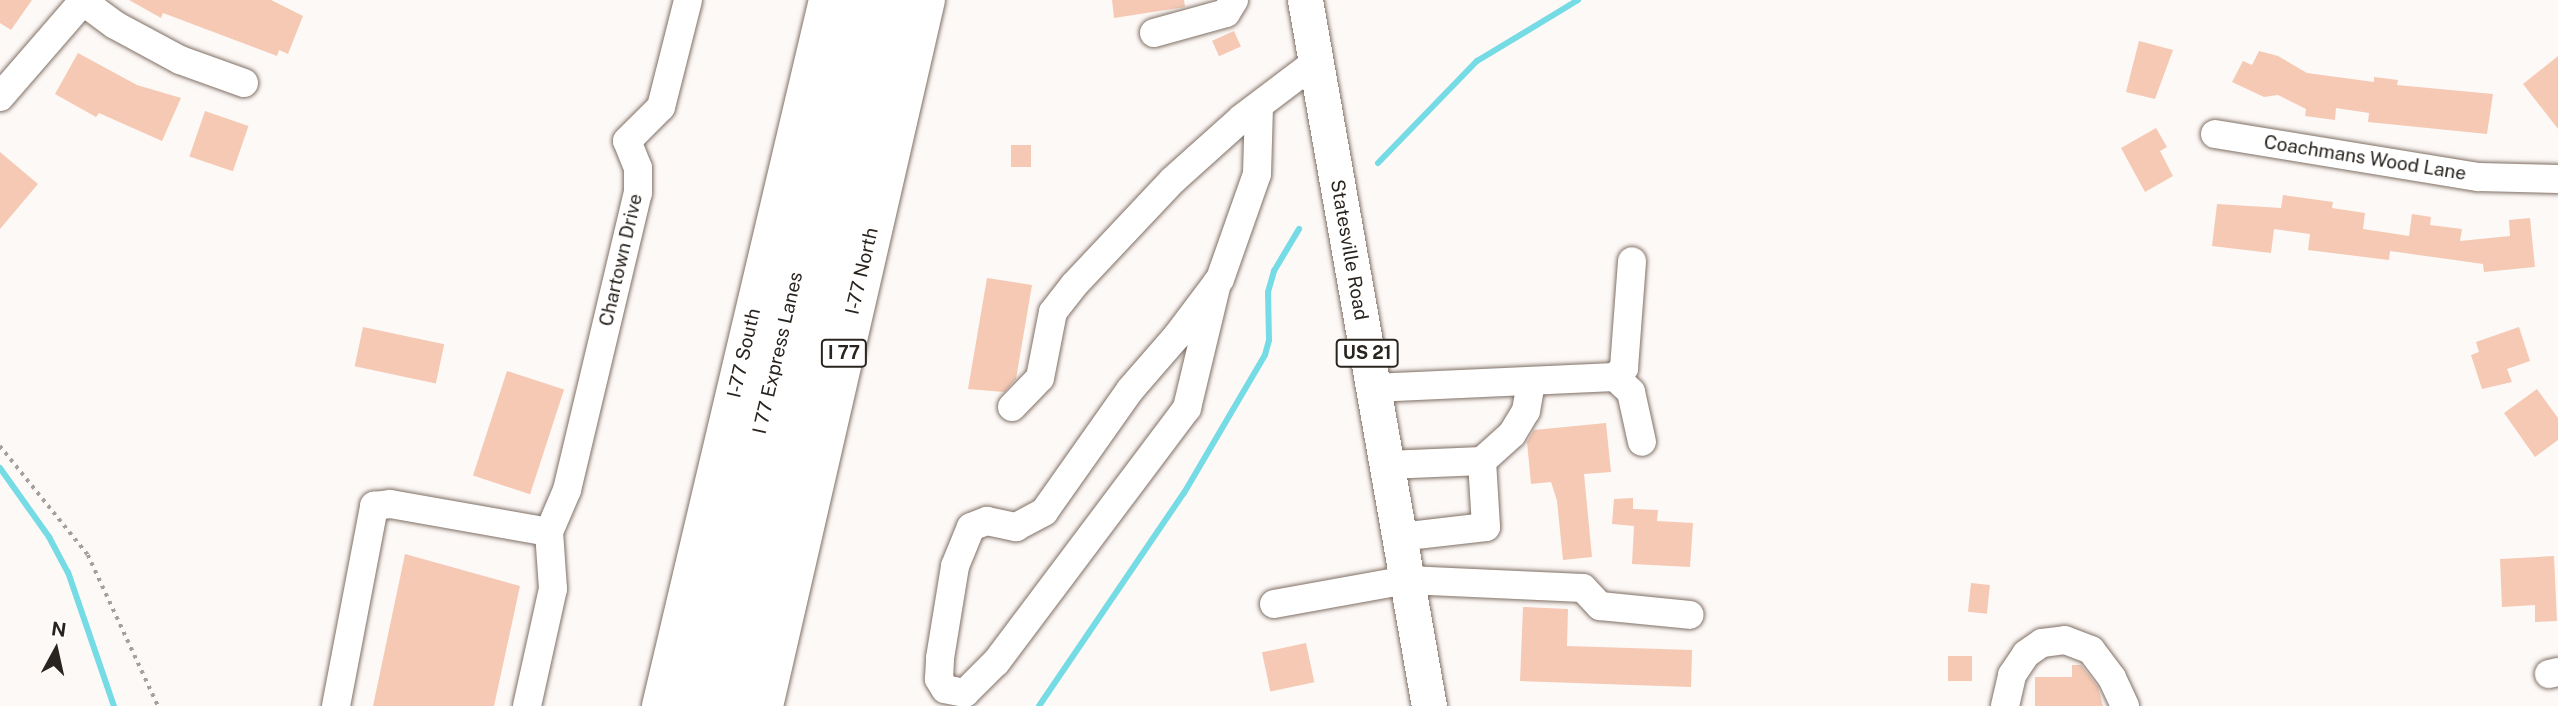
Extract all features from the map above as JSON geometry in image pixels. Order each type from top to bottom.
[{"type":"highway","name":"I-77 South","points":[[661,706],[828,0]]},
{"type":"highway","name":"I 77 Express Lanes","points":[[694,706],[861,0]]},
{"type":"highway","name":"I 77 Express Lanes","points":[[730,706],[892,0]]},
{"type":"highway","name":"I-77 North","points":[[764,706],[926,0]]},
{"type":"highway","points":[[780,343],[808,85]]},
{"type":"main road","name":"Statesville Road","points":[[1305,0],[1429,706]]},
{"type":"street","points":[[0,97],[82,0],[115,25],[180,60],[244,83]]},
{"type":"street","name":"Chartown Drive","points":[[549,533],[567,490],[638,193],[638,168],[627,141],[661,107],[688,0]]},
{"type":"street","points":[[1154,33],[1226,13],[1234,0]]},
{"type":"street","points":[[1012,407],[1040,378],[1053,312],[1074,285],[1173,180],[1259,106],[1316,62]]},
{"type":"street","points":[[1217,283],[1130,390],[1044,512],[1017,527],[987,521],[971,527],[955,566],[939,679],[945,689],[965,693],[1080,556],[1187,408],[1217,283],[1242,224],[1256,174],[1259,106]]},
{"type":"street","name":"Coachmans Wood Lane","points":[[2215,134],[2479,177],[2558,179]]},
{"type":"street","points":[[1373,388],[1615,377],[1624,368],[1632,261]]},
{"type":"street","points":[[1615,377],[1632,392],[1642,442]]},
{"type":"street","points":[[1387,466],[1482,461],[1512,434],[1526,411],[1531,382]]},
{"type":"street","points":[[1399,537],[1486,527],[1482,461]]},
{"type":"street","points":[[335,706],[374,506],[390,504],[549,533],[553,589],[527,706]]},
{"type":"street","points":[[1275,604],[1407,580],[1583,587],[1600,606],[1690,615]]},
{"type":"street","points":[[2005,706],[2018,664],[2033,648],[2053,640],[2091,650],[2112,678],[2125,706]]},
{"type":"path","points":[[0,446],[88,555],[158,706]]},
{"type":"building","points":[[0,0],[32,0],[11,30],[0,23]]},
{"type":"building","points":[[129,0],[271,0],[303,16],[288,54],[279,50],[277,56],[163,13],[161,18]]},
{"type":"building","points":[[1112,0],[1184,0],[1185,7],[1114,18]]},
{"type":"building","points":[[1234,31],[1241,47],[1219,56],[1212,41]]},
{"type":"building","points":[[2139,41],[2173,50],[2155,99],[2126,92]]},
{"type":"building","points":[[2259,51],[2278,56],[2307,73],[2374,82],[2374,77],[2398,80],[2397,85],[2493,94],[2487,134],[2368,122],[2369,113],[2336,108],[2335,120],[2305,116],[2306,109],[2278,95],[2264,97],[2232,82],[2243,61],[2252,65]]},
{"type":"building","points":[[78,53],[137,85],[181,98],[162,141],[99,113],[96,117],[55,94]]},
{"type":"building","points":[[2558,56],[2558,129],[2523,84]]},
{"type":"building","points":[[205,111],[248,126],[233,171],[189,156]]},
{"type":"building","points":[[2156,128],[2167,147],[2160,151],[2173,176],[2145,192],[2121,148]]},
{"type":"building","points":[[1011,145],[1031,145],[1031,167],[1011,167]]},
{"type":"building","points":[[0,152],[38,184],[0,229]]},
{"type":"building","points":[[2283,195],[2333,202],[2332,208],[2365,213],[2363,229],[2409,236],[2412,214],[2431,217],[2430,225],[2462,229],[2460,241],[2510,236],[2509,220],[2530,218],[2535,267],[2484,272],[2483,264],[2390,251],[2389,260],[2308,250],[2310,234],[2274,229],[2271,253],[2212,246],[2217,204],[2281,208]]},
{"type":"building","points":[[987,278],[1032,285],[1016,379],[1004,392],[968,389]]},
{"type":"building","points":[[363,327],[444,344],[436,383],[355,366]]},
{"type":"building","points":[[2519,327],[2530,361],[2507,369],[2512,382],[2482,389],[2471,355],[2479,352],[2476,342]]},
{"type":"building","points":[[507,371],[564,390],[530,494],[473,476]]},
{"type":"building","points":[[2537,389],[2558,418],[2558,440],[2535,457],[2504,413]]},
{"type":"building","points":[[1606,423],[1611,472],[1584,474],[1592,557],[1563,560],[1557,501],[1551,482],[1531,484],[1527,442],[1534,430]]},
{"type":"building","points":[[1633,498],[1633,509],[1658,510],[1657,521],[1693,523],[1690,567],[1632,564],[1634,526],[1612,524],[1614,499]]},
{"type":"building","points":[[405,554],[520,586],[494,706],[373,706]]},
{"type":"building","points":[[2554,556],[2557,621],[2535,622],[2535,605],[2502,607],[2500,559]]},
{"type":"building","points":[[1971,583],[1990,585],[1987,614],[1968,612]]},
{"type":"building","points":[[1523,607],[1568,609],[1567,646],[1692,650],[1691,687],[1520,681]]},
{"type":"building","points":[[1306,643],[1314,682],[1270,691],[1262,652]]},
{"type":"building","points":[[1948,656],[1972,656],[1972,681],[1948,681]]},
{"type":"building","points":[[2072,665],[2081,665],[2098,687],[2103,706],[2035,706],[2035,677],[2072,677]]},
{"type":"waterway","points":[[1378,163],[1477,61],[1578,0]]},
{"type":"waterway","points":[[1039,706],[1184,493],[1265,355],[1269,340],[1268,292],[1274,271],[1299,229]]},
{"type":"waterway","points":[[0,468],[49,537],[68,572],[114,706]]}]
